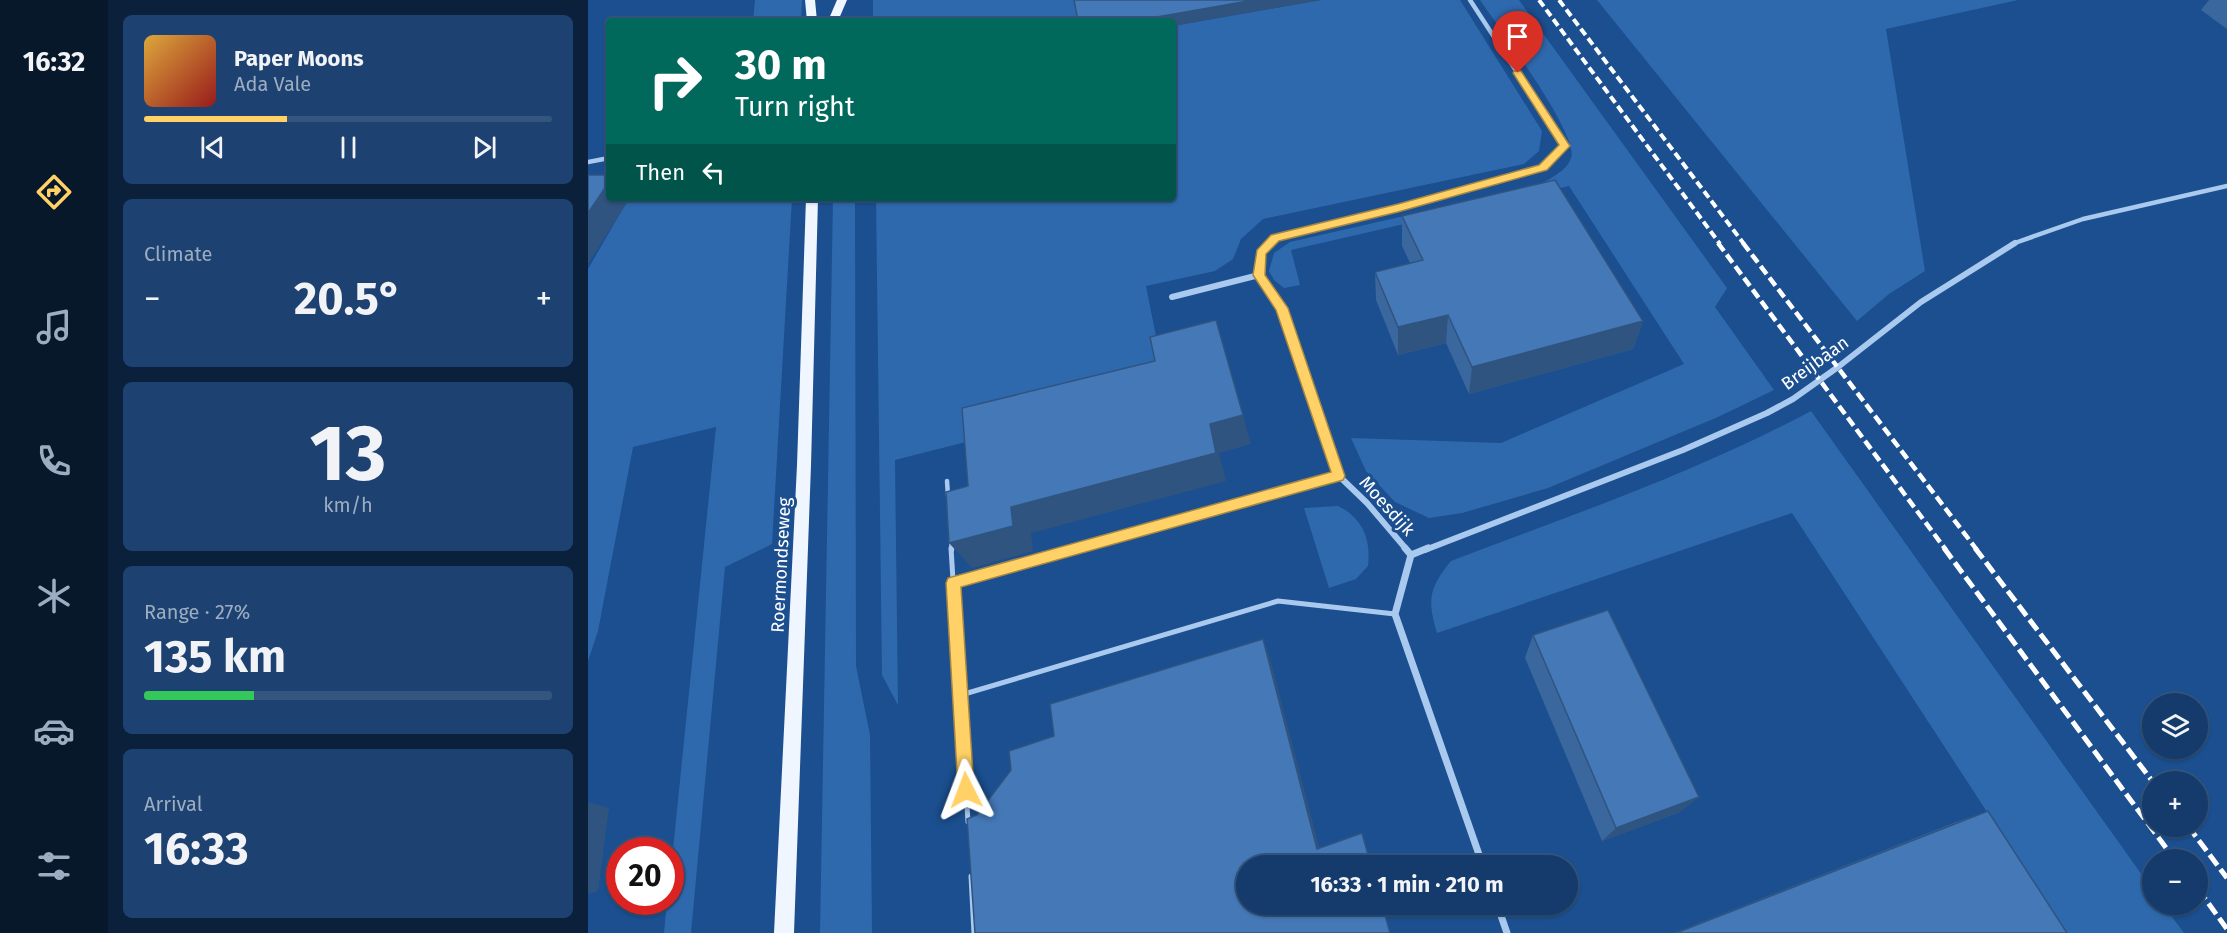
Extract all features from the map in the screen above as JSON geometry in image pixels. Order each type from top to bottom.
[{"type":"main road","points":[[810,0],[812,18]]},
{"type":"main road","points":[[834,18],[842,0]]},
{"type":"main road","name":"Roermondseweg","points":[[784,933],[804,465],[812,201]]},
{"type":"street","points":[[1172,297],[1259,275],[1261,253],[1275,238],[1398,208],[1543,167],[1565,146],[1470,0]]},
{"type":"street","points":[[588,162],[606,159]]},
{"type":"street","name":"Breijbaan","points":[[1411,555],[1683,450],[1767,413],[1793,399],[1829,374],[1921,302],[2016,242],[2083,219],[2227,186]]},
{"type":"street","name":"Moesdijk","points":[[1259,275],[1282,308],[1339,476],[1367,503],[1411,555],[1395,614]]},
{"type":"street","points":[[1395,614],[1479,855]]},
{"type":"street","points":[[1501,915],[1507,933]]},
{"type":"lane","points":[[954,583],[1339,476]]},
{"type":"lane","points":[[947,481],[948,504]]},
{"type":"lane","points":[[951,538],[968,826]]},
{"type":"lane","points":[[961,695],[1278,601],[1395,614]]},
{"type":"lane","points":[[971,874],[974,933]]},
{"type":"shaded area","points":[[755,0],[802,0],[801,18],[753,18]]},
{"type":"shaded area","points":[[873,0],[1075,0],[1078,18],[873,18]]},
{"type":"shaded area","points":[[1321,0],[1460,0],[1542,131],[1539,151],[1524,164],[1263,219],[1241,239],[1233,259],[1215,271],[1146,286],[1167,391],[895,460],[898,705],[882,675],[876,201],[1176,201],[1176,25]]},
{"type":"shaded area","points":[[1480,0],[1519,0],[1727,288],[1715,307],[1774,390],[1718,417],[1548,488],[1462,513],[1429,518],[1395,502],[1366,471],[1351,438],[1501,443],[1684,364],[1569,186],[1291,250],[1300,285],[1284,288],[1274,280],[1269,271],[1274,253],[1290,242],[1540,185],[1569,163],[1570,146],[1551,105]]},
{"type":"shaded area","points":[[1597,0],[2018,0],[1886,29],[1925,271],[1889,294],[1857,321]]},
{"type":"shaded area","points":[[627,201],[792,201],[772,544],[725,567],[691,933],[664,933],[666,915],[684,915],[684,837],[674,837],[716,427],[633,447],[598,631],[588,661],[588,269]]},
{"type":"shaded area","points":[[833,201],[855,201],[856,666],[870,735],[872,933],[820,933]]},
{"type":"shaded area","points":[[1811,411],[2142,875],[2142,915],[2170,915],[2184,933],[2066,933],[1792,513],[1437,633],[1432,611],[1432,594],[1438,579],[1451,561],[1679,473]]},
{"type":"shaded area","points":[[1338,506],[1354,517],[1364,531],[1368,547],[1368,566],[1356,579],[1329,588],[1304,508]]},
{"type":"building","points":[[1074,0],[1254,0],[1151,18],[1077,18]]},
{"type":"building","points":[[588,175],[606,175],[606,186],[588,213]]},
{"type":"building","points":[[1555,180],[1643,321],[1472,367],[1448,315],[1398,327],[1375,272],[1423,260],[1402,216]]},
{"type":"building","points":[[1216,320],[1243,415],[1210,424],[1216,453],[1011,507],[1013,526],[949,543],[946,492],[968,486],[962,408],[1155,361],[1150,337]]},
{"type":"building","points":[[1608,610],[1699,797],[1616,828],[1533,635]]},
{"type":"building","points":[[1263,639],[1317,849],[1362,833],[1368,855],[1236,855],[1236,915],[1385,915],[1390,933],[975,933],[967,819],[977,815],[1011,770],[1009,751],[1054,736],[1050,704]]},
{"type":"building","points":[[1988,811],[2067,933],[1676,933]]},
{"type":"railway","points":[[1539,0],[1720,244]]},
{"type":"railway","points":[[1559,0],[1744,244]]},
{"type":"railway","points":[[1718,243],[1946,550]]},
{"type":"railway","points":[[1743,243],[1977,550]]},
{"type":"railway","points":[[1944,548],[2167,849]]},
{"type":"railway","points":[[1975,548],[2145,771]]},
{"type":"railway","points":[[2196,837],[2227,878]]},
{"type":"railway","points":[[2208,903],[2227,929]]},
{"type":"route","points":[[966,790],[954,583],[1339,476],[1282,308],[1259,275],[1261,253],[1275,238],[1398,208],[1543,167],[1565,146],[1518,73]]}]
